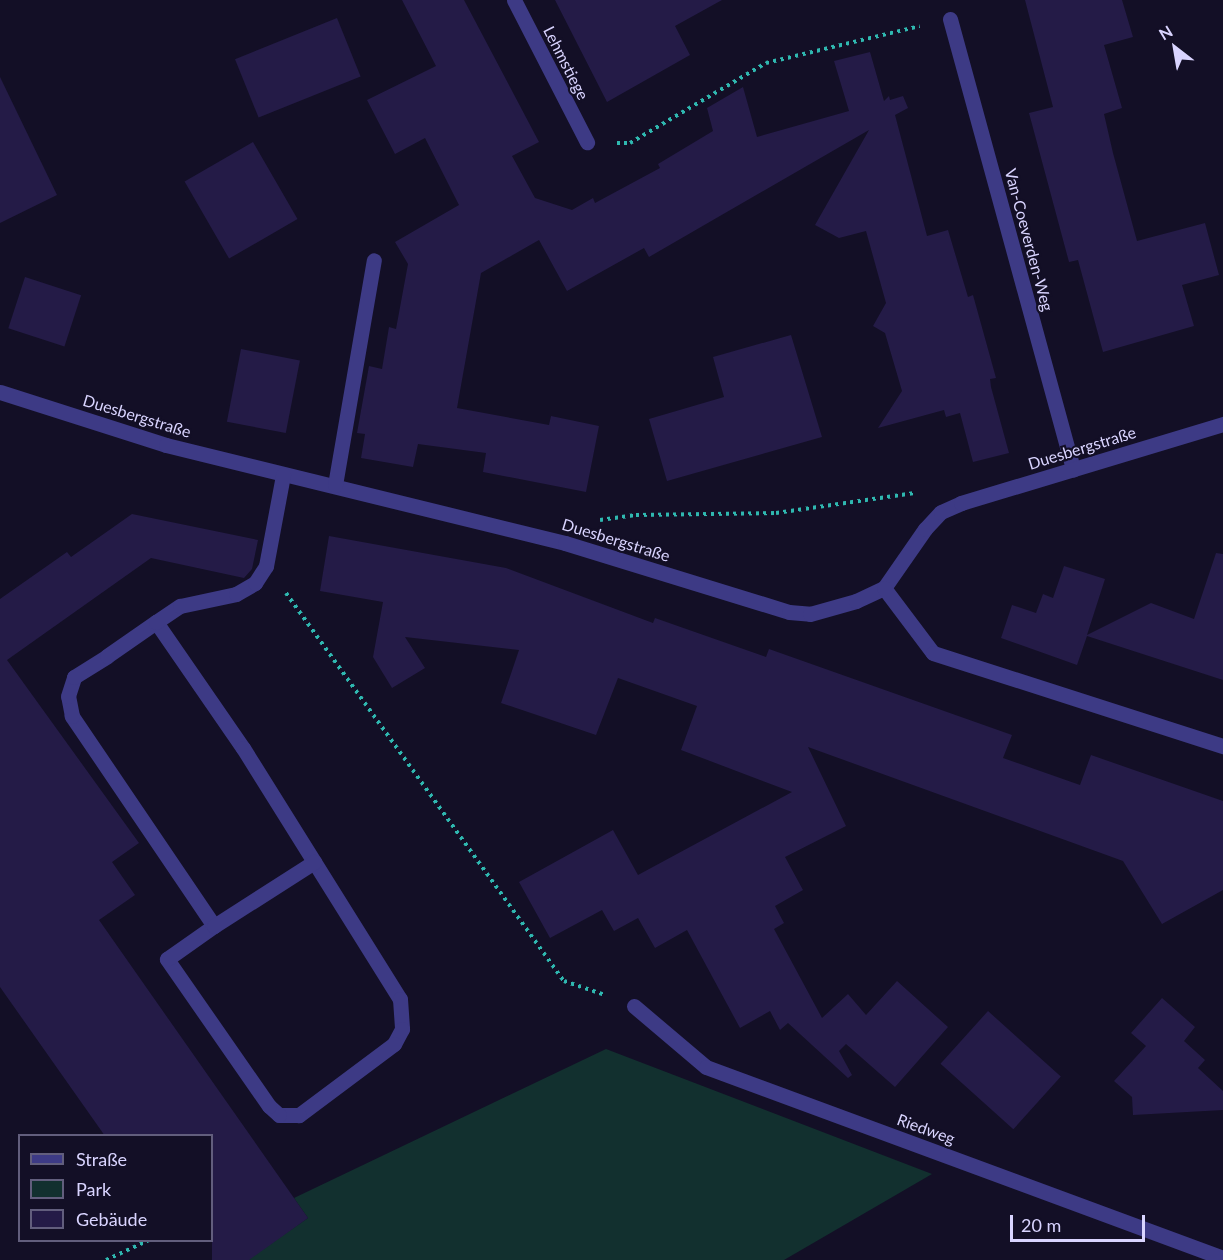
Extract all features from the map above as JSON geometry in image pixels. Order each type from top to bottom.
[{"type":"street","name":"Lehmstiege","points":[[514,0],[587,142]]},
{"type":"street","name":"Van-Coeverden-Weg","points":[[950,19],[1073,470]]},
{"type":"street","points":[[334,485],[374,260]]},
{"type":"street","name":"Duesbergstraße","points":[[0,392],[166,445],[565,543],[789,612],[810,614],[830,609],[884,588],[941,512],[982,496],[1223,424]]},
{"type":"street","points":[[214,926],[72,716],[68,696],[75,677],[180,606],[236,594],[255,583],[266,566],[283,475]]},
{"type":"street","points":[[884,588],[933,653],[1223,746]]},
{"type":"street","points":[[156,622],[314,862],[400,999],[402,1029],[394,1044],[299,1115],[279,1115],[269,1106],[167,959],[314,862]]},
{"type":"street","name":"Riedweg","points":[[634,1006],[706,1067],[1223,1258]]},
{"type":"path","points":[[587,142],[630,143],[766,63],[950,19]]},
{"type":"path","points":[[595,521],[636,515],[776,513],[924,492]]},
{"type":"path","points":[[266,566],[564,981],[634,1006]]},
{"type":"path","points":[[106,1260],[145,1242]]},
{"type":"green space","points":[[606,1049],[932,1174],[784,1260],[247,1260],[308,1218],[294,1198]]},
{"type":"building","points":[[402,0],[464,0],[539,142],[512,156],[535,198],[572,210],[593,198],[595,203],[660,168],[658,164],[713,131],[707,108],[743,87],[757,137],[849,111],[834,61],[870,52],[884,101],[889,96],[890,100],[903,96],[908,108],[895,115],[927,236],[948,230],[968,297],[973,295],[996,378],[990,379],[991,387],[1009,453],[973,462],[960,413],[946,417],[944,410],[878,428],[902,391],[885,333],[873,326],[886,303],[866,231],[839,238],[815,225],[869,130],[649,257],[644,248],[567,291],[539,240],[481,273],[457,408],[549,425],[551,416],[599,426],[586,492],[483,472],[486,453],[418,444],[413,467],[361,458],[365,434],[357,433],[369,366],[382,369],[389,327],[396,329],[408,264],[395,242],[459,205],[425,138],[395,154],[367,100],[436,66]]},
{"type":"building","points":[[555,0],[722,0],[675,26],[690,55],[607,102]]},
{"type":"building","points":[[1025,0],[1122,0],[1133,37],[1104,45],[1122,108],[1104,114],[1137,241],[1205,223],[1219,275],[1182,285],[1194,326],[1103,352],[1078,260],[1069,262],[1029,113],[1053,107]]},
{"type":"building","points":[[337,18],[361,76],[259,118],[235,59]]},
{"type":"building","points":[[0,77],[57,195],[0,223]]},
{"type":"building","points":[[253,142],[298,219],[229,259],[185,182]]},
{"type":"building","points":[[25,277],[81,295],[64,347],[8,328]]},
{"type":"building","points":[[791,335],[822,437],[667,481],[649,419],[724,397],[713,357]]},
{"type":"building","points":[[241,349],[300,360],[286,433],[227,422]]},
{"type":"building","points":[[132,514],[258,540],[252,569],[244,578],[151,558],[7,660],[139,843],[112,862],[135,895],[99,920],[308,1218],[249,1260],[212,1260],[213,1134],[104,1134],[0,987],[0,599],[67,552],[71,557]]},
{"type":"building","points":[[329,536],[506,568],[653,623],[655,618],[766,657],[769,649],[1012,735],[1003,758],[1080,785],[1091,755],[1223,801],[1223,890],[1162,924],[1123,861],[808,747],[846,826],[785,857],[803,890],[775,906],[784,923],[774,929],[822,1018],[848,994],[866,1015],[897,981],[948,1027],[895,1087],[846,1044],[839,1051],[852,1075],[848,1078],[788,1023],[780,1030],[770,1011],[740,1028],[687,930],[655,948],[638,918],[614,931],[602,910],[550,938],[519,882],[613,830],[638,875],[792,792],[681,750],[697,706],[618,678],[596,735],[501,703],[519,650],[405,637],[425,668],[392,688],[373,657],[383,602],[320,591]]},
{"type":"building","points":[[1216,553],[1223,554],[1223,680],[1087,636],[1077,665],[1001,638],[1012,605],[1036,613],[1043,594],[1053,598],[1064,566],[1105,579],[1087,635],[1151,603],[1194,619]]},
{"type":"building","points":[[1162,998],[1195,1027],[1184,1041],[1205,1060],[1198,1068],[1223,1091],[1223,1110],[1133,1115],[1132,1097],[1114,1081],[1146,1046],[1131,1033]]},
{"type":"building","points":[[988,1011],[1061,1077],[1013,1129],[940,1064]]}]
